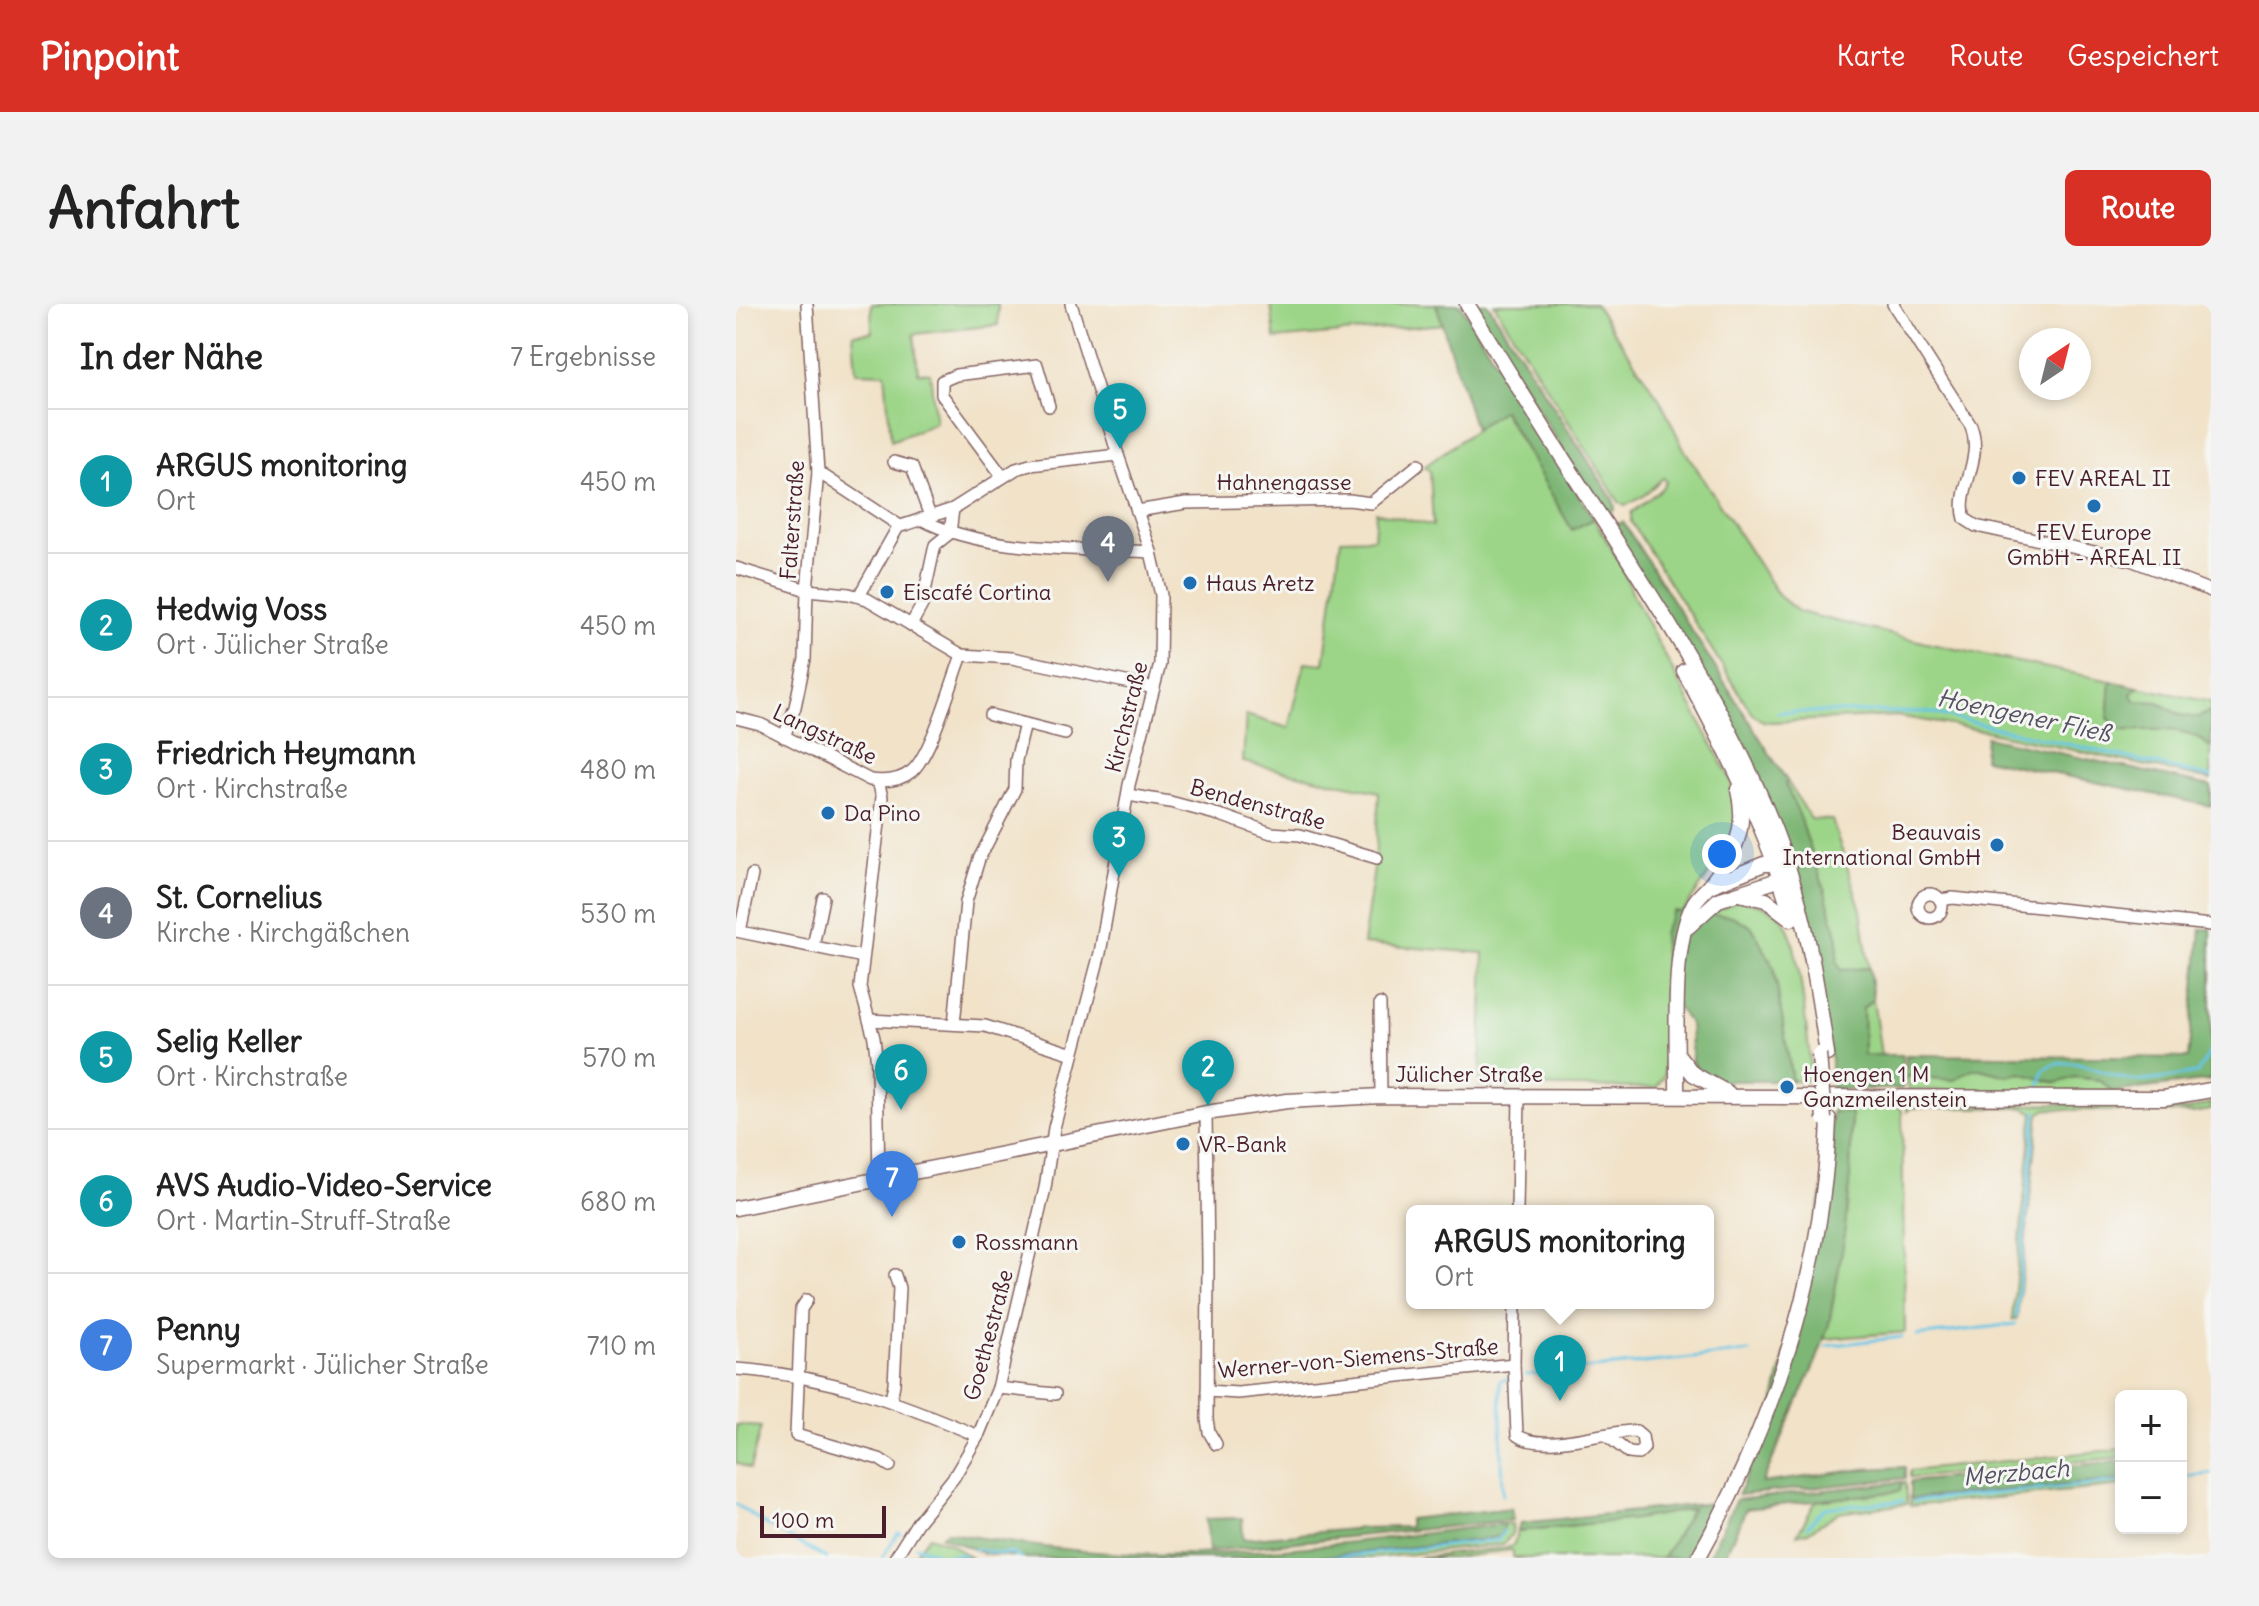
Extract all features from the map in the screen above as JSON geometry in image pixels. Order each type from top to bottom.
[{"type":"main road","points":[[1467,304],[1688,658],[1743,759],[1768,812],[1813,965],[1823,1054],[1828,1158],[1821,1211],[1803,1297],[1759,1430],[1700,1558]]},
{"type":"main road","points":[[1617,544],[1731,758],[1783,869],[1823,1054]]},
{"type":"main road","points":[[1677,1096],[1679,960],[1685,930],[1693,905],[1730,856],[1742,827],[1742,805],[1731,758]]},
{"type":"main road","points":[[1707,889],[1719,881],[1764,864],[1783,869]]},
{"type":"main road","points":[[1685,930],[1711,905],[1783,869]]},
{"type":"main road","points":[[1735,893],[1766,900],[1792,920]]},
{"type":"main road","points":[[1678,1055],[1693,1074],[1737,1096]]},
{"type":"main road","name":"Jülicher Straße","points":[[736,1208],[1206,1113],[1287,1101],[1381,1096],[2164,1098],[2211,1090]]},
{"type":"street","name":"Falterstraße","points":[[784,737],[795,707],[805,659],[807,590],[818,472],[807,304]]},
{"type":"street","name":"Kirchstraße","points":[[1051,1145],[1100,953],[1128,795],[1160,664],[1163,618],[1151,552],[1071,304]]},
{"type":"street","points":[[1893,304],[1971,426],[1976,440],[1963,510],[1965,519],[1976,526],[2139,563],[2211,591]]},
{"type":"street","points":[[1003,477],[942,395],[942,381],[956,375],[1039,365],[1049,406]]},
{"type":"street","points":[[859,596],[893,533],[900,526],[953,509],[1016,469],[1118,455]]},
{"type":"street","points":[[894,462],[912,467],[926,518],[950,533],[1014,544],[1151,552]]},
{"type":"street","name":"Hahnengasse","points":[[1137,511],[1208,502],[1349,500],[1371,503],[1418,465]]},
{"type":"street","points":[[818,472],[900,526]]},
{"type":"street","points":[[911,625],[922,605],[935,545],[950,533],[953,509]]},
{"type":"street","points":[[736,568],[807,590],[859,596],[962,655],[1012,658],[1154,688]]},
{"type":"street","name":"Langstraße","points":[[736,718],[760,724],[862,776],[878,781],[900,778],[920,762],[962,655]]},
{"type":"street","points":[[990,715],[1065,734]]},
{"type":"street","points":[[954,1024],[966,902],[979,859],[1015,789],[1016,760],[1025,724]]},
{"type":"street","points":[[878,781],[882,797],[860,987],[877,1064],[879,1181]]},
{"type":"street","name":"Bendenstraße","points":[[1128,795],[1183,805],[1271,833],[1300,835],[1377,858]]},
{"type":"street","points":[[752,875],[738,931],[863,957]]},
{"type":"street","points":[[813,946],[823,898]]},
{"type":"street","points":[[1940,900],[1953,898],[2211,925]]},
{"type":"street","points":[[1380,1004],[1381,1096]]},
{"type":"street","points":[[869,1020],[985,1026],[1073,1054]]},
{"type":"street","points":[[1517,1205],[1519,1096]]},
{"type":"street","name":"Werner-von-Siemens-Straße","points":[[1206,1113],[1207,1419],[1209,1432],[1216,1444]]},
{"type":"street","name":"Goethestraße","points":[[895,1558],[917,1523],[954,1477],[978,1436],[998,1388],[1045,1188],[1051,1145]]},
{"type":"street","points":[[891,1400],[899,1288],[895,1275]]},
{"type":"street","points":[[807,1300],[801,1309],[796,1435],[879,1459],[890,1466]]},
{"type":"street","name":"Werner-von-Siemens-Straße","points":[[1515,1309],[1517,1435],[1524,1440],[1543,1442],[1606,1435]]},
{"type":"street","name":"Werner-von-Siemens-Straße","points":[[1207,1391],[1238,1393],[1514,1364]]},
{"type":"street","points":[[736,1369],[797,1375],[891,1400],[978,1436]]},
{"type":"street","points":[[998,1388],[1055,1394]]},
{"type":"green space","points":[[871,304],[998,304],[998,325],[914,334],[918,372],[930,373],[936,423],[891,441],[885,373],[856,372],[853,334],[872,332]]},
{"type":"green space","points":[[1271,304],[1436,304],[1444,324],[1275,339]]},
{"type":"green space","points":[[1436,304],[1460,304],[1594,519],[1572,530],[1503,410],[1475,429]]},
{"type":"green space","points":[[1472,304],[1488,304],[1613,500],[1615,508],[1606,519]]},
{"type":"green space","points":[[1494,304],[1595,304],[1660,400],[1684,449],[1778,595],[1799,612],[1931,644],[2111,681],[2109,718],[2121,730],[2180,731],[2202,740],[2211,748],[2211,780],[1986,731],[1897,716],[1763,721],[1752,713],[1631,522],[1631,513],[1662,488],[1666,481],[1663,478],[1643,496],[1625,506],[1619,502]]},
{"type":"green space","points":[[1502,410],[1572,529],[1594,519],[1620,563],[1635,599],[1730,778],[1738,807],[1736,834],[1683,912],[1665,971],[1664,1076],[1656,1088],[1480,1086],[1484,953],[1363,944],[1375,862],[1379,792],[1243,762],[1246,715],[1289,728],[1305,662],[1324,664],[1341,539],[1374,538],[1376,512],[1433,526],[1430,471],[1424,467]]},
{"type":"green space","points":[[1623,522],[1787,781],[1785,784],[1824,888],[1838,939],[1837,963],[1841,970],[1869,968],[1873,999],[1863,1008],[1864,1055],[1903,1055],[1903,1089],[1831,1089],[1831,1059],[1785,840],[1612,526]]},
{"type":"green space","points":[[2111,681],[2138,687],[2131,694],[2136,701],[2157,702],[2180,715],[2199,717],[2211,711],[2211,748],[2202,740],[2180,731],[2121,730],[2108,718]]},
{"type":"green space","points":[[2138,687],[2211,702],[2211,711],[2191,717],[2180,715],[2158,702],[2136,701],[2130,694]]},
{"type":"green space","points":[[1986,737],[2211,786],[2211,806],[1984,759]]},
{"type":"green space","points":[[1787,781],[1811,819],[1832,820],[1861,910],[1869,968],[1841,970],[1837,963],[1838,939],[1798,812],[1785,784]]},
{"type":"green space","points":[[1739,900],[1774,911],[1789,931],[1799,971],[1812,1080],[1792,1081],[1774,967],[1708,914]]},
{"type":"green space","points":[[1673,911],[1732,916],[1752,927],[1774,967],[1792,1081],[1715,1081],[1700,1073],[1692,1061],[1690,1024],[1666,992],[1663,934]]},
{"type":"green space","points":[[2201,929],[2211,929],[2211,1080],[2112,1092],[2100,1080],[2075,1077],[2057,1083],[2021,1073],[2008,1076],[1980,1069],[1972,1069],[1954,1080],[1906,1076],[1906,1055],[2188,1058]]},
{"type":"green space","points":[[1873,999],[1881,1055],[1864,1056],[1863,1008]]},
{"type":"green space","points":[[1972,1069],[2000,1074],[2021,1073],[2056,1083],[2075,1077],[2100,1080],[2112,1092],[1909,1090],[1906,1076],[1954,1080]]},
{"type":"green space","points":[[2211,1103],[2211,1110],[2192,1113],[2047,1109],[2039,1114],[2017,1319],[2012,1319],[2033,1112],[2024,1108],[1912,1108],[1907,1112],[1907,1106],[2102,1104],[2188,1110]]},
{"type":"green space","points":[[1898,1104],[1902,1111],[1905,1332],[1824,1339],[1844,1238],[1851,1154],[1851,1112],[1832,1112],[1835,1105]]},
{"type":"green space","points":[[1832,1112],[1851,1112],[1850,1185],[1829,1324],[1817,1359],[1762,1483],[1864,1469],[1905,1467],[1905,1478],[1738,1495],[1769,1422],[1829,1164]]},
{"type":"green space","points":[[736,1425],[761,1427],[750,1469],[736,1463]]},
{"type":"green space","points":[[2115,1450],[2115,1458],[1910,1478],[1910,1471]]},
{"type":"green space","points":[[2115,1462],[2115,1481],[1910,1499],[1910,1482]]},
{"type":"green space","points":[[2115,1481],[2115,1487],[1910,1506],[1910,1499]]},
{"type":"green space","points":[[1902,1482],[1905,1482],[1907,1504],[1838,1513],[1808,1532],[1797,1535],[1816,1501],[1899,1491]]},
{"type":"green space","points":[[1902,1482],[1900,1491],[1746,1509],[1724,1558],[1708,1558],[1736,1500]]},
{"type":"green space","points":[[1714,1503],[1685,1558],[1663,1558],[1692,1509],[1636,1519],[1517,1531],[1521,1523]]},
{"type":"green space","points":[[1511,1508],[1513,1520],[1209,1551],[1206,1519],[1242,1518],[1243,1539],[1409,1527],[1409,1519]]},
{"type":"green space","points":[[1693,1509],[1663,1558],[1513,1558],[1511,1550],[1453,1558],[1418,1558],[1510,1547],[1514,1544],[1517,1531],[1636,1519]]},
{"type":"green space","points":[[1503,1524],[1512,1524],[1512,1527],[1511,1535],[1503,1544],[1374,1558],[1309,1558],[1487,1539],[1503,1531]]},
{"type":"green space","points":[[1503,1524],[1499,1536],[1487,1539],[1309,1558],[1024,1558],[983,1553],[941,1536],[946,1532],[1109,1553],[1226,1553],[1318,1546]]},
{"type":"green space","points":[[929,1536],[949,1543],[971,1558],[912,1558]]},
{"type":"waterway","name":"Hoengener Fließ","points":[[1778,712],[1928,712],[2211,777]]},
{"type":"waterway","points":[[2040,1085],[2043,1071],[2067,1063],[2141,1081],[2197,1073],[2211,1050]]},
{"type":"waterway","points":[[2016,1317],[2036,1112]]},
{"type":"waterway","points":[[1917,1336],[2015,1324]]},
{"type":"waterway","points":[[1826,1346],[1902,1337]]},
{"type":"waterway","points":[[1526,1375],[1750,1352]]},
{"type":"waterway","points":[[1503,1495],[1500,1381],[1508,1379]]},
{"type":"waterway","name":"Merzbach","points":[[2187,1476],[2211,1474]]},
{"type":"waterway","name":"Merzbach","points":[[1914,1501],[2115,1483]]},
{"type":"waterway","name":"Merzbach","points":[[1807,1527],[1825,1508],[1902,1501]]},
{"type":"waterway","points":[[736,1504],[766,1525],[826,1558]]},
{"type":"waterway","points":[[1328,1558],[1498,1540],[1504,1531]]},
{"type":"waterway","points":[[882,1558],[898,1533],[901,1534]]},
{"type":"waterway","points":[[916,1546],[943,1556],[964,1555]]},
{"type":"waterway","points":[[974,1550],[1012,1553],[1020,1558]]},
{"type":"place","name":"Selig Keller","points":[[1120,449]]},
{"type":"place","name":"FEV AREAL II","points":[[2019,478]]},
{"type":"place","name":"FEV Europe GmbH - AREAL II","points":[[2094,506]]},
{"type":"place","name":"St. Cornelius","points":[[1108,582]]},
{"type":"place","name":"Haus Aretz","points":[[1190,583]]},
{"type":"place","name":"Eiscafé Cortina","points":[[887,592]]},
{"type":"place","name":"Da Pino","points":[[828,813]]},
{"type":"place","name":"Beauvais International GmbH","points":[[1997,845]]},
{"type":"place","name":"Friedrich Heymann","points":[[1119,877]]},
{"type":"place","name":"Hoengen 1 M Ganzmeilenstein","points":[[1787,1087]]},
{"type":"place","name":"Hedwig Voss","points":[[1208,1106]]},
{"type":"place","name":"AVS Audio-Video-Service","points":[[901,1110]]},
{"type":"place","name":"VR-Bank","points":[[1183,1144]]},
{"type":"place","name":"Penny","points":[[892,1217]]},
{"type":"place","name":"Rossmann","points":[[959,1242]]},
{"type":"place","name":"ARGUS monitoring","points":[[1560,1401]]}]
